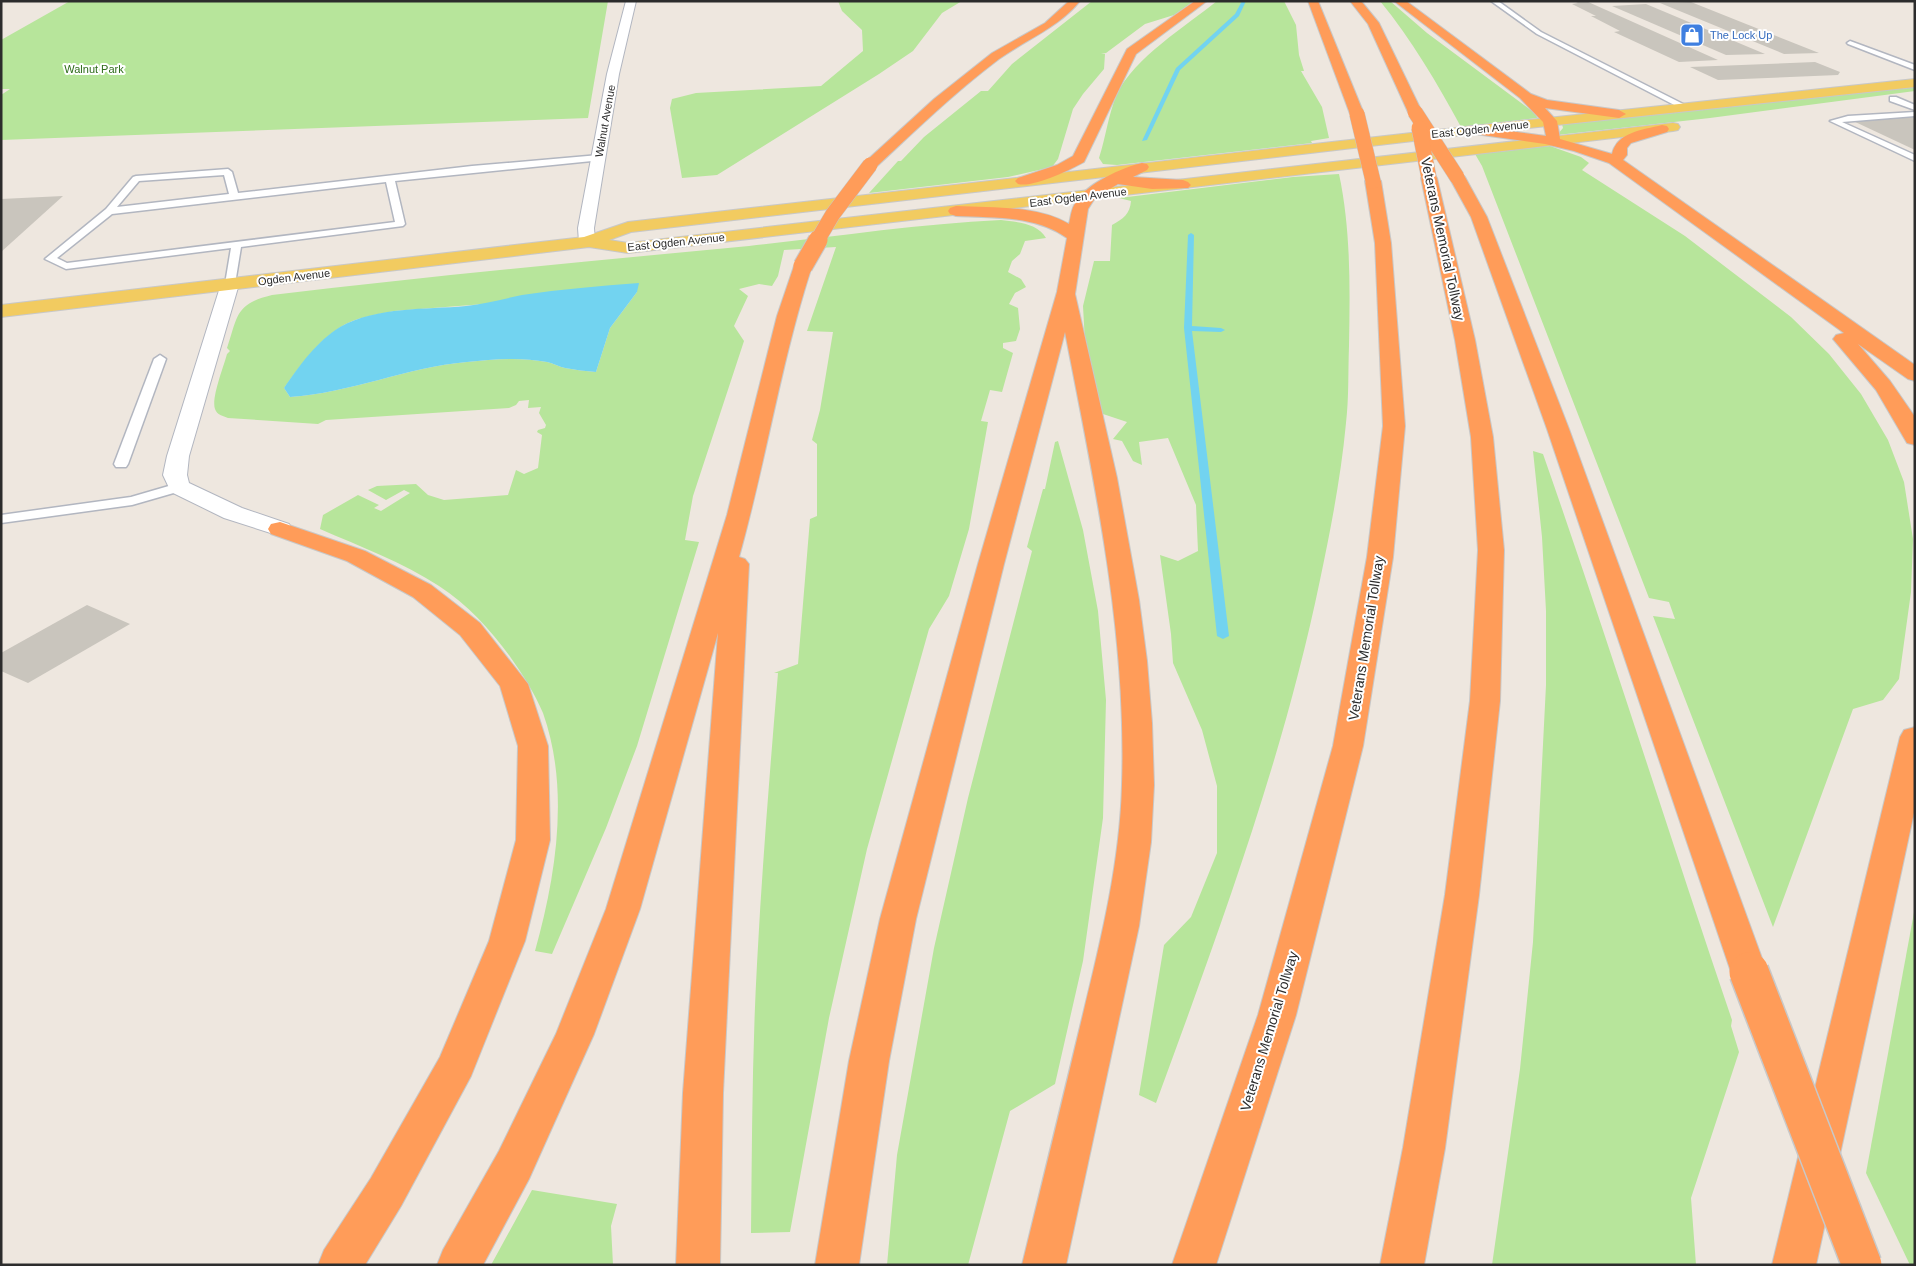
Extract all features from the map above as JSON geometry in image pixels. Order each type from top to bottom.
[{"type":"highway","points":[[460,1265],[514,1164],[571,1042],[623,909],[740,515],[786,316],[803,266],[832,214],[870,166],[939,102],[989,62],[1048,25],[1075,1]]},
{"type":"highway","points":[[1023,181],[1062,168],[1079,159],[1131,52],[1202,1]]},
{"type":"highway","name":"Veterans Memorial Tollway","points":[[1194,1265],[1277,1015],[1348,746],[1380,557],[1394,426],[1383,243],[1373,181],[1357,114],[1313,1]]},
{"type":"highway","name":"Veterans Memorial Tollway","points":[[1355,1],[1373,23],[1415,112],[1443,178],[1465,340],[1482,437],[1491,550],[1485,701],[1462,895],[1424,1148],[1402,1265]]},
{"type":"highway","points":[[1399,1],[1525,95],[1550,121],[1553,141]]},
{"type":"highway","points":[[1525,95],[1544,104],[1620,114]]},
{"type":"highway","points":[[1415,112],[1443,178],[1479,216],[1554,420],[1749,972],[1862,1265]]},
{"type":"highway","points":[[1614,160],[1620,154],[1620,148],[1626,140],[1662,129]]},
{"type":"highway","points":[[1473,130],[1553,141],[1592,151],[1614,160],[1915,375]]},
{"type":"highway","points":[[1079,159],[1118,180],[1152,184],[1183,184]]},
{"type":"highway","points":[[837,1265],[869,1060],[898,919],[1066,292],[1074,235],[1082,202],[1100,187],[1142,167]]},
{"type":"highway","points":[[956,211],[1004,213],[1030,217],[1056,223],[1074,235]]},
{"type":"highway","points":[[1795,290],[1879,379],[1890,394],[1915,438]]},
{"type":"highway","points":[[1044,1265],[1121,930],[1133,860],[1138,786],[1137,701],[1129,626],[1111,509],[1066,292]]},
{"type":"highway","points":[[698,1265],[703,1093],[740,515]]},
{"type":"highway","points":[[280,529],[356,556],[422,591],[470,630],[514,684],[533,746],[533,840],[508,942],[457,1064],[386,1192],[340,1265]]},
{"type":"highway","points":[[1794,1265],[1915,737]]},
{"type":"main road","name":"East Ogden Avenue","points":[[588,242],[628,227],[1550,121],[1915,83]]},
{"type":"main road","points":[[1873,101],[1915,96]]},
{"type":"main road","name":"East Ogden Avenue","points":[[588,242],[628,248],[1691,125]]},
{"type":"main road","name":"Ogden Avenue","points":[[1,310],[588,242]]},
{"type":"street","name":"Walnut Avenue","points":[[588,242],[586,228],[598,158],[613,74],[631,1]]},
{"type":"street","points":[[230,284],[178,456],[175,475],[179,488],[233,513],[280,529]]},
{"type":"lane","points":[[1494,1],[1539,32],[1685,107]]},
{"type":"lane","points":[[1850,43],[1915,68]]},
{"type":"lane","points":[[1892,99],[1915,108]]},
{"type":"lane","points":[[1915,114],[1848,118],[1834,121],[1915,158]]},
{"type":"lane","points":[[109,211],[390,178],[598,158]]},
{"type":"lane","points":[[234,196],[228,172],[136,179],[109,211],[50,259],[66,266],[400,224],[390,178]]},
{"type":"lane","points":[[230,284],[236,246]]},
{"type":"lane","points":[[121,464],[160,359]]},
{"type":"lane","points":[[1,519],[132,501],[179,488]]},
{"type":"green space","name":"Walnut Park","points":[[70,1],[608,1],[588,118],[1,140],[1,95],[10,89],[1,89],[1,40]]},
{"type":"green space","points":[[838,1],[962,1],[942,13],[913,51],[879,74],[717,175],[682,178],[670,108],[672,99],[696,93],[821,86],[863,51],[862,30],[842,11]]},
{"type":"green space","points":[[1092,1],[1194,1],[1174,15],[1145,24],[1106,53],[1101,54],[1105,54],[1104,69],[1073,109],[1058,159],[1052,167],[1008,177],[869,193],[898,161],[901,161],[924,137],[981,91],[988,91],[1012,64]]},
{"type":"green space","points":[[1217,1],[1284,1],[1296,25],[1299,55],[1304,71],[1301,71],[1322,107],[1329,138],[1311,141],[1312,143],[1117,165],[1103,164],[1099,158],[1109,118],[1117,94],[1125,81],[1148,55]]},
{"type":"green space","points":[[1380,1],[1390,1],[1427,33],[1536,114],[1537,118],[1461,127],[1424,62]]},
{"type":"green space","points":[[1915,87],[1915,91],[1710,118],[1557,135],[1563,128],[1562,124]]},
{"type":"green space","points":[[1550,146],[1581,157],[1589,163],[1582,170],[1685,236],[1791,317],[1829,354],[1861,394],[1888,440],[1904,482],[1913,539],[1911,592],[1899,679],[1883,700],[1853,709],[1773,927],[1653,616],[1675,619],[1669,602],[1649,598],[1482,166],[1475,154]]},
{"type":"green space","points":[[1339,174],[1346,216],[1349,260],[1348,395],[1341,463],[1328,541],[1305,647],[1268,779],[1226,909],[1156,1103],[1139,1095],[1164,945],[1191,917],[1217,853],[1217,786],[1202,730],[1173,663],[1160,555],[1178,561],[1198,551],[1196,505],[1168,438],[1139,442],[1142,465],[1133,461],[1122,441],[1113,439],[1127,422],[1100,413],[1086,360],[1083,306],[1094,261],[1110,261],[1112,225],[1123,218],[1129,209],[1131,201],[1119,198],[1293,177]]},
{"type":"green space","points":[[1001,220],[1020,223],[1038,229],[1046,238],[1025,241],[1020,254],[1012,261],[1008,272],[1021,279],[1026,287],[1015,293],[1009,304],[1018,308],[1020,329],[1016,341],[1003,343],[1003,348],[1013,353],[1002,392],[990,390],[981,421],[988,422],[969,529],[949,596],[929,629],[867,849],[829,1018],[790,1232],[751,1233],[755,998],[778,673],[774,673],[798,664],[810,519],[817,516],[817,444],[812,440],[820,410],[833,332],[807,331],[836,247],[784,250],[778,276],[772,286],[759,284],[739,289],[748,296],[734,326],[744,341],[693,496],[685,540],[699,542],[637,746],[606,828],[552,954],[535,951],[554,863],[558,802],[556,772],[551,742],[543,713],[533,692],[495,638],[450,593],[396,562],[320,529],[323,515],[358,495],[379,505],[374,508],[381,511],[410,493],[404,490],[386,500],[368,490],[377,486],[416,484],[428,495],[444,500],[508,495],[516,470],[524,474],[538,468],[542,435],[537,432],[545,428],[546,425],[539,413],[541,407],[528,408],[529,400],[519,401],[516,405],[509,408],[326,420],[318,424],[228,418],[219,414],[215,409],[216,390],[227,354],[230,351],[227,348],[240,313],[244,307],[251,303],[272,295]],"holes":[[[637,292],[610,328],[596,372],[565,368],[537,360],[497,359],[423,369],[313,395],[290,397],[284,388],[302,363],[339,328],[359,319],[394,311]]]},
{"type":"green space","points":[[1058,441],[1083,530],[1098,611],[1106,700],[1103,818],[1083,961],[1055,1084],[1010,1111],[968,1265],[887,1265],[897,1155],[934,948],[968,798],[1032,551],[1027,547],[1043,489],[1045,489],[1055,442]]},
{"type":"green space","points":[[1533,451],[1543,454],[1732,1020],[1731,1026],[1739,1052],[1691,1198],[1696,1265],[1492,1265],[1520,1069],[1533,942],[1546,685],[1546,611],[1542,537]]},
{"type":"green space","points":[[1915,907],[1915,1265],[1910,1265],[1866,1173]]},
{"type":"green space","points":[[532,1190],[617,1204],[611,1226],[613,1265],[491,1265]]},
{"type":"water","points":[[639,283],[637,292],[610,328],[596,372],[565,368],[537,360],[497,359],[423,369],[313,395],[290,397],[284,388],[302,363],[324,339],[340,327],[370,315],[402,310],[473,305],[551,291]]},
{"type":"building","points":[[1574,1],[1586,1],[1718,60],[1679,62],[1614,32],[1620,31],[1572,4],[1578,3]]},
{"type":"building","points":[[1691,2],[1819,53],[1784,54],[1660,3]]},
{"type":"building","points":[[1646,4],[1765,54],[1726,55],[1612,6]]},
{"type":"building","points":[[1815,62],[1840,72],[1838,75],[1718,80],[1690,67]]},
{"type":"building","points":[[1915,117],[1915,150],[1851,120]]},
{"type":"building","points":[[63,196],[1,252],[1,199]]},
{"type":"building","points":[[87,605],[130,624],[28,683],[1,671],[1,653]]},
{"type":"waterway","points":[[1144,140],[1178,69],[1237,15],[1244,1]]},
{"type":"waterway","points":[[1188,328],[1191,235]]},
{"type":"waterway","points":[[1188,328],[1221,330]]},
{"type":"waterway","points":[[1188,328],[1223,636]]},
{"type":"place","name":"The Lock Up","points":[[1692,35]]}]
